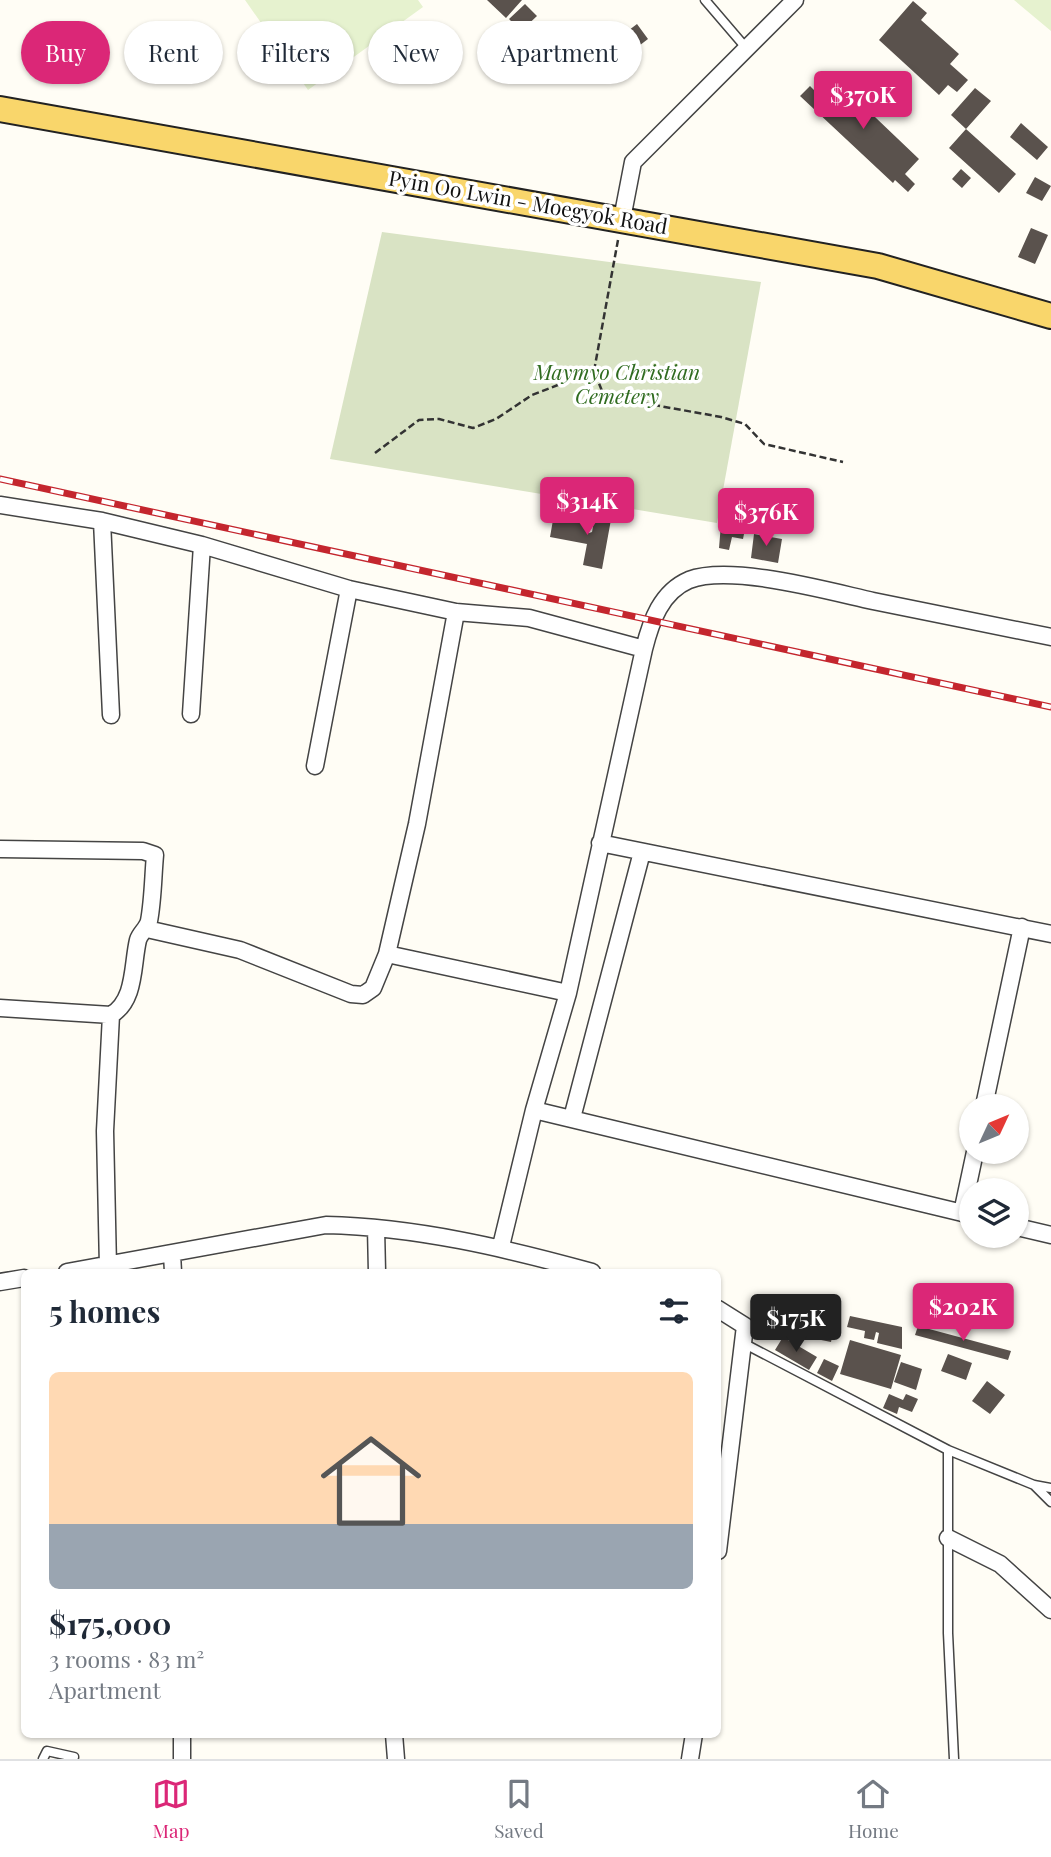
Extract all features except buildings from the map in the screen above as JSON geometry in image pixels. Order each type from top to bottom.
[{"type":"main road","name":"Pyin Oo Lwin - Moegyok Road","points":[[0,109],[878,266],[1051,316]]},
{"type":"street","points":[[622,219],[633,162],[795,0]]},
{"type":"street","points":[[0,505],[102,521],[202,545],[349,589],[456,612],[530,618],[644,649]]},
{"type":"street","points":[[102,521],[111,715]]},
{"type":"street","points":[[191,714],[202,545]]},
{"type":"street","points":[[501,1246],[534,1110],[568,993],[644,649],[652,621],[666,596],[687,581],[707,575],[773,580],[1051,637]]},
{"type":"street","points":[[315,766],[349,589]]},
{"type":"street","points":[[147,929],[240,950],[351,993],[363,995],[373,988],[387,954],[417,824],[456,612]]},
{"type":"street","points":[[600,843],[1051,934]]},
{"type":"street","points":[[0,849],[143,851],[155,855],[147,929],[139,937],[134,973],[119,1010],[111,1014],[0,1008]]},
{"type":"street","points":[[572,1118],[642,852]]},
{"type":"street","points":[[987,1094],[1022,927]]},
{"type":"street","points":[[387,954],[568,993]]},
{"type":"street","points":[[108,1267],[106,1131],[111,1014]]},
{"type":"street","points":[[534,1110],[959,1212]]},
{"type":"street","points":[[92,1269],[326,1225],[376,1228],[501,1246],[582,1269]]},
{"type":"street","points":[[376,1228],[377,1269]]},
{"type":"street","points":[[1029,1230],[1051,1236]]},
{"type":"street","points":[[172,1254],[173,1269]]},
{"type":"street","points":[[0,1282],[21,1278]]},
{"type":"street","points":[[721,1310],[745,1326],[745,1344],[721,1528]]},
{"type":"street","points":[[948,1538],[1000,1564],[1051,1609]]},
{"type":"street","points":[[182,1738],[182,1759]]},
{"type":"street","points":[[394,1738],[396,1759]]},
{"type":"street","points":[[690,1759],[693,1738]]},
{"type":"lane","points":[[705,0],[747,49]]},
{"type":"lane","points":[[745,1344],[948,1450],[1034,1485],[1051,1488]]},
{"type":"lane","points":[[948,1450],[954,1759]]},
{"type":"lane","points":[[1034,1485],[1051,1502]]},
{"type":"lane","points":[[43,1759],[47,1751],[74,1757]]},
{"type":"path","points":[[622,219],[594,371],[604,396],[721,417],[745,424],[764,444],[843,462]]},
{"type":"path","points":[[374,453],[419,420],[439,419],[473,428],[496,419],[532,395],[594,371]]},
{"type":"green space","points":[[245,0],[418,0],[423,7],[404,21],[368,21],[368,47],[354,57],[354,21],[260,21]]},
{"type":"green space","points":[[1014,0],[1051,0],[1051,31]]},
{"type":"green space","points":[[304,84],[316,84],[308,90]]},
{"type":"green space","name":"Maymyo Christian Cemetery","points":[[382,232],[761,282],[717,523],[330,459]]},
{"type":"railway","points":[[0,479],[1051,707]]}]
